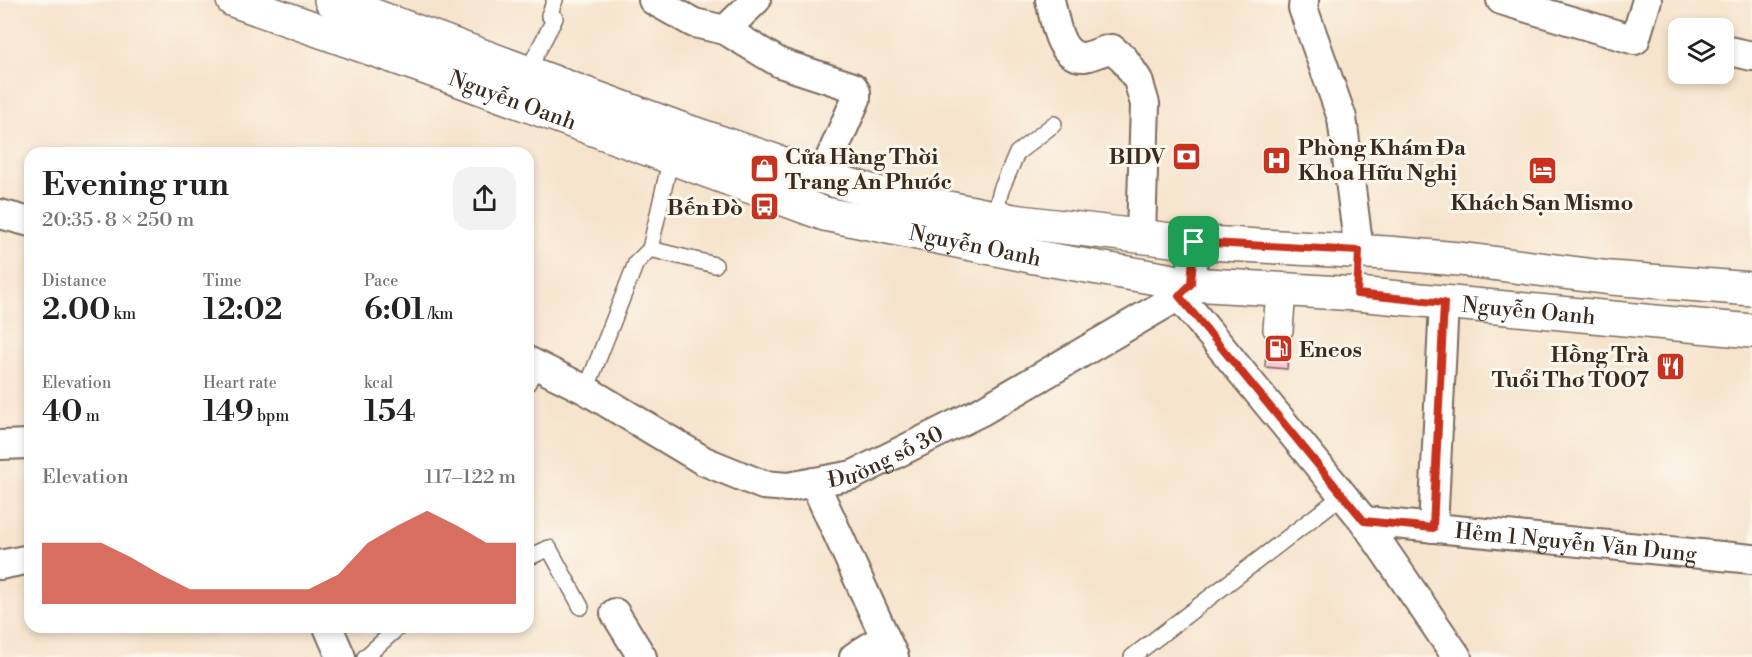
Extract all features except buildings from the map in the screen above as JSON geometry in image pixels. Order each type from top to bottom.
[{"type":"main road","name":"Nguyễn Oanh","points":[[233,0],[825,214],[1185,290],[1281,289],[1357,294],[1752,331]]},
{"type":"main road","name":"Nguyễn Oanh","points":[[338,1],[675,127],[822,177],[892,197],[994,218],[1194,242],[1459,259],[1611,278],[1752,289]]},
{"type":"main road","points":[[1357,294],[1359,251]]},
{"type":"street","points":[[653,0],[694,23],[725,30],[780,63],[853,87],[856,99],[822,177]]},
{"type":"street","points":[[725,30],[756,0]]},
{"type":"street","points":[[1050,0],[1063,47],[1072,56],[1085,57],[1112,49],[1124,59],[1138,80],[1145,104],[1141,235]]},
{"type":"street","points":[[1304,0],[1304,8],[1342,118],[1359,251]]},
{"type":"street","points":[[1501,0],[1635,40],[1647,0]]},
{"type":"street","points":[[1734,52],[1752,56]]},
{"type":"street","points":[[0,214],[24,220]]},
{"type":"street","points":[[1194,242],[1185,290],[1364,521],[1449,655]]},
{"type":"street","name":"Đường số 30","points":[[534,371],[586,390],[704,461],[763,485],[788,487],[853,475],[982,411],[1185,290]]},
{"type":"street","points":[[1433,528],[1444,303]]},
{"type":"street","points":[[0,445],[24,444]]},
{"type":"street","points":[[814,482],[889,648],[854,657]]},
{"type":"street","name":"Hẻm 1 Nguyễn Văn Dung","points":[[1364,521],[1752,559]]},
{"type":"street","points":[[0,565],[24,560]]},
{"type":"street","points":[[615,613],[642,657]]},
{"type":"street","points":[[331,633],[341,657]]},
{"type":"lane","points":[[527,72],[555,18],[549,15],[555,0]]},
{"type":"lane","points":[[994,218],[1001,190],[1017,153],[1054,124]]},
{"type":"lane","points":[[586,390],[636,262],[650,249],[671,157]]},
{"type":"lane","points":[[650,249],[715,265]]},
{"type":"lane","points":[[1278,331],[1281,289]]},
{"type":"lane","points":[[1132,657],[1343,495]]},
{"type":"lane","points":[[534,555],[549,548],[581,606]]},
{"type":"lane","points":[[365,657],[392,633]]},
{"type":"place","name":"BIDV","points":[[1186,156]]},
{"type":"place","name":"Phòng Khám Đa Khoa Hữu Nghị","points":[[1277,160]]},
{"type":"place","name":"Cửa Hàng Thời Trang An Phước","points":[[764,169]]},
{"type":"place","name":"Khách Sạn Mismo","points":[[1542,170]]},
{"type":"place","name":"Bến Đò","points":[[764,207]]},
{"type":"place","name":"Eneos","points":[[1278,349]]},
{"type":"place","name":"Hồng Trà Tuổi Thơ T007","points":[[1670,367]]},
{"type":"route","points":[[1194,242],[1359,251],[1357,294],[1444,303],[1433,528],[1364,521],[1179,296],[1191,284],[1194,242]]}]
